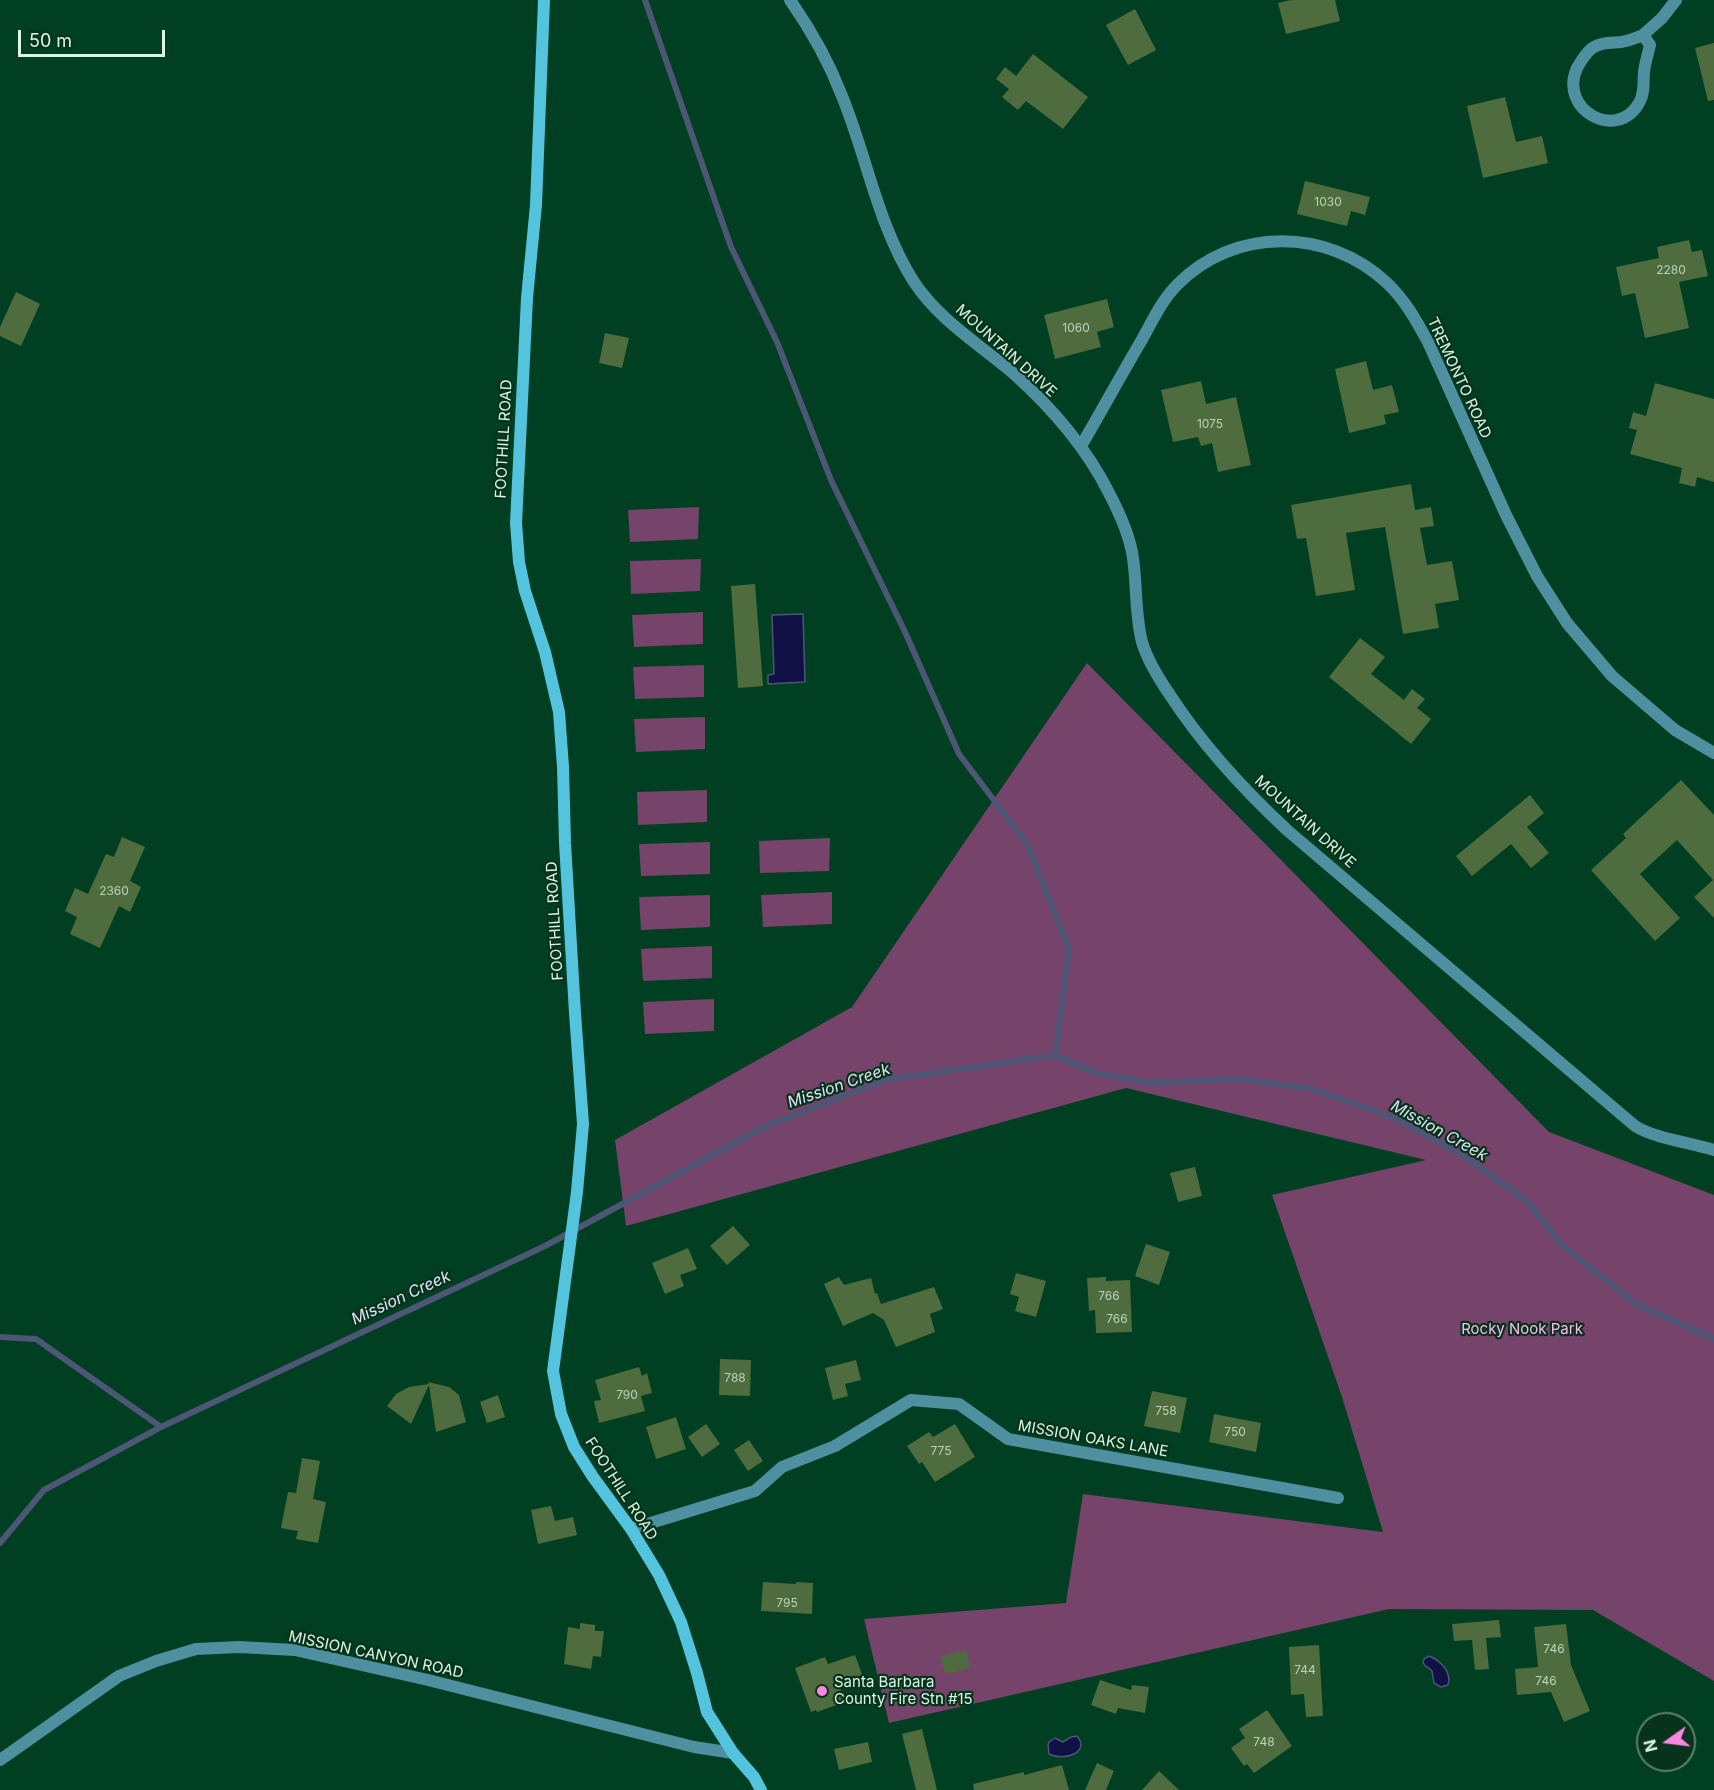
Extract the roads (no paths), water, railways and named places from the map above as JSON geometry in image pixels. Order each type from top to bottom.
[{"type":"main road","name":"FOOTHILL ROAD","points":[[544,0],[536,206],[527,298],[516,523],[519,562],[525,591],[545,652],[559,712],[567,886],[584,1124],[578,1192],[553,1371],[561,1414],[574,1447],[631,1529],[659,1575],[681,1622],[707,1712],[733,1753],[754,1776],[761,1790]]},
{"type":"street","name":"MOUNTAIN DRIVE","points":[[790,0],[824,56],[843,98],[879,207],[895,246],[915,282],[955,327],[1012,372],[1044,403],[1081,446],[1110,493],[1133,556],[1143,645],[1154,671],[1216,758],[1246,792],[1287,830],[1635,1126],[1653,1135],[1714,1150]]},
{"type":"street","points":[[1643,35],[1650,45],[1644,91],[1635,110],[1616,121],[1595,118],[1585,112],[1578,104],[1573,82],[1582,58],[1598,44],[1632,40],[1643,35],[1662,18],[1676,0]]},
{"type":"street","name":"TREMONTO ROAD","points":[[1081,446],[1159,309],[1174,287],[1198,267],[1213,257],[1234,248],[1261,242],[1282,241],[1304,243],[1337,252],[1357,261],[1385,281],[1414,315],[1506,515],[1537,576],[1567,623],[1612,676],[1675,730],[1714,753]]},
{"type":"street","name":"MISSION OAKS LANE","points":[[631,1529],[755,1491],[782,1467],[835,1446],[911,1400],[959,1404],[1008,1438],[1338,1498]]},
{"type":"street","name":"MISSION CANYON ROAD","points":[[0,1760],[119,1676],[156,1661],[196,1649],[239,1647],[294,1650],[428,1680],[694,1747],[733,1753]]},
{"type":"waterway","points":[[645,0],[731,247],[777,342],[831,480],[905,632],[959,754],[1027,844],[1069,949],[1055,1055]]},
{"type":"waterway","name":"Mission Creek","points":[[0,1543],[44,1490],[161,1427],[545,1246],[766,1126],[886,1080],[1055,1055],[1096,1073],[1150,1083],[1239,1079],[1313,1089],[1399,1120],[1465,1157],[1527,1201],[1563,1246],[1636,1304],[1714,1339]]},
{"type":"waterway","points":[[0,1337],[36,1339],[161,1427]]},
{"type":"place","name":"Santa Barbara County Fire Stn #15","points":[[822,1691]]},
{"type":"park label","name":"Rocky Nook Park","points":[[1522,1329]]}]
